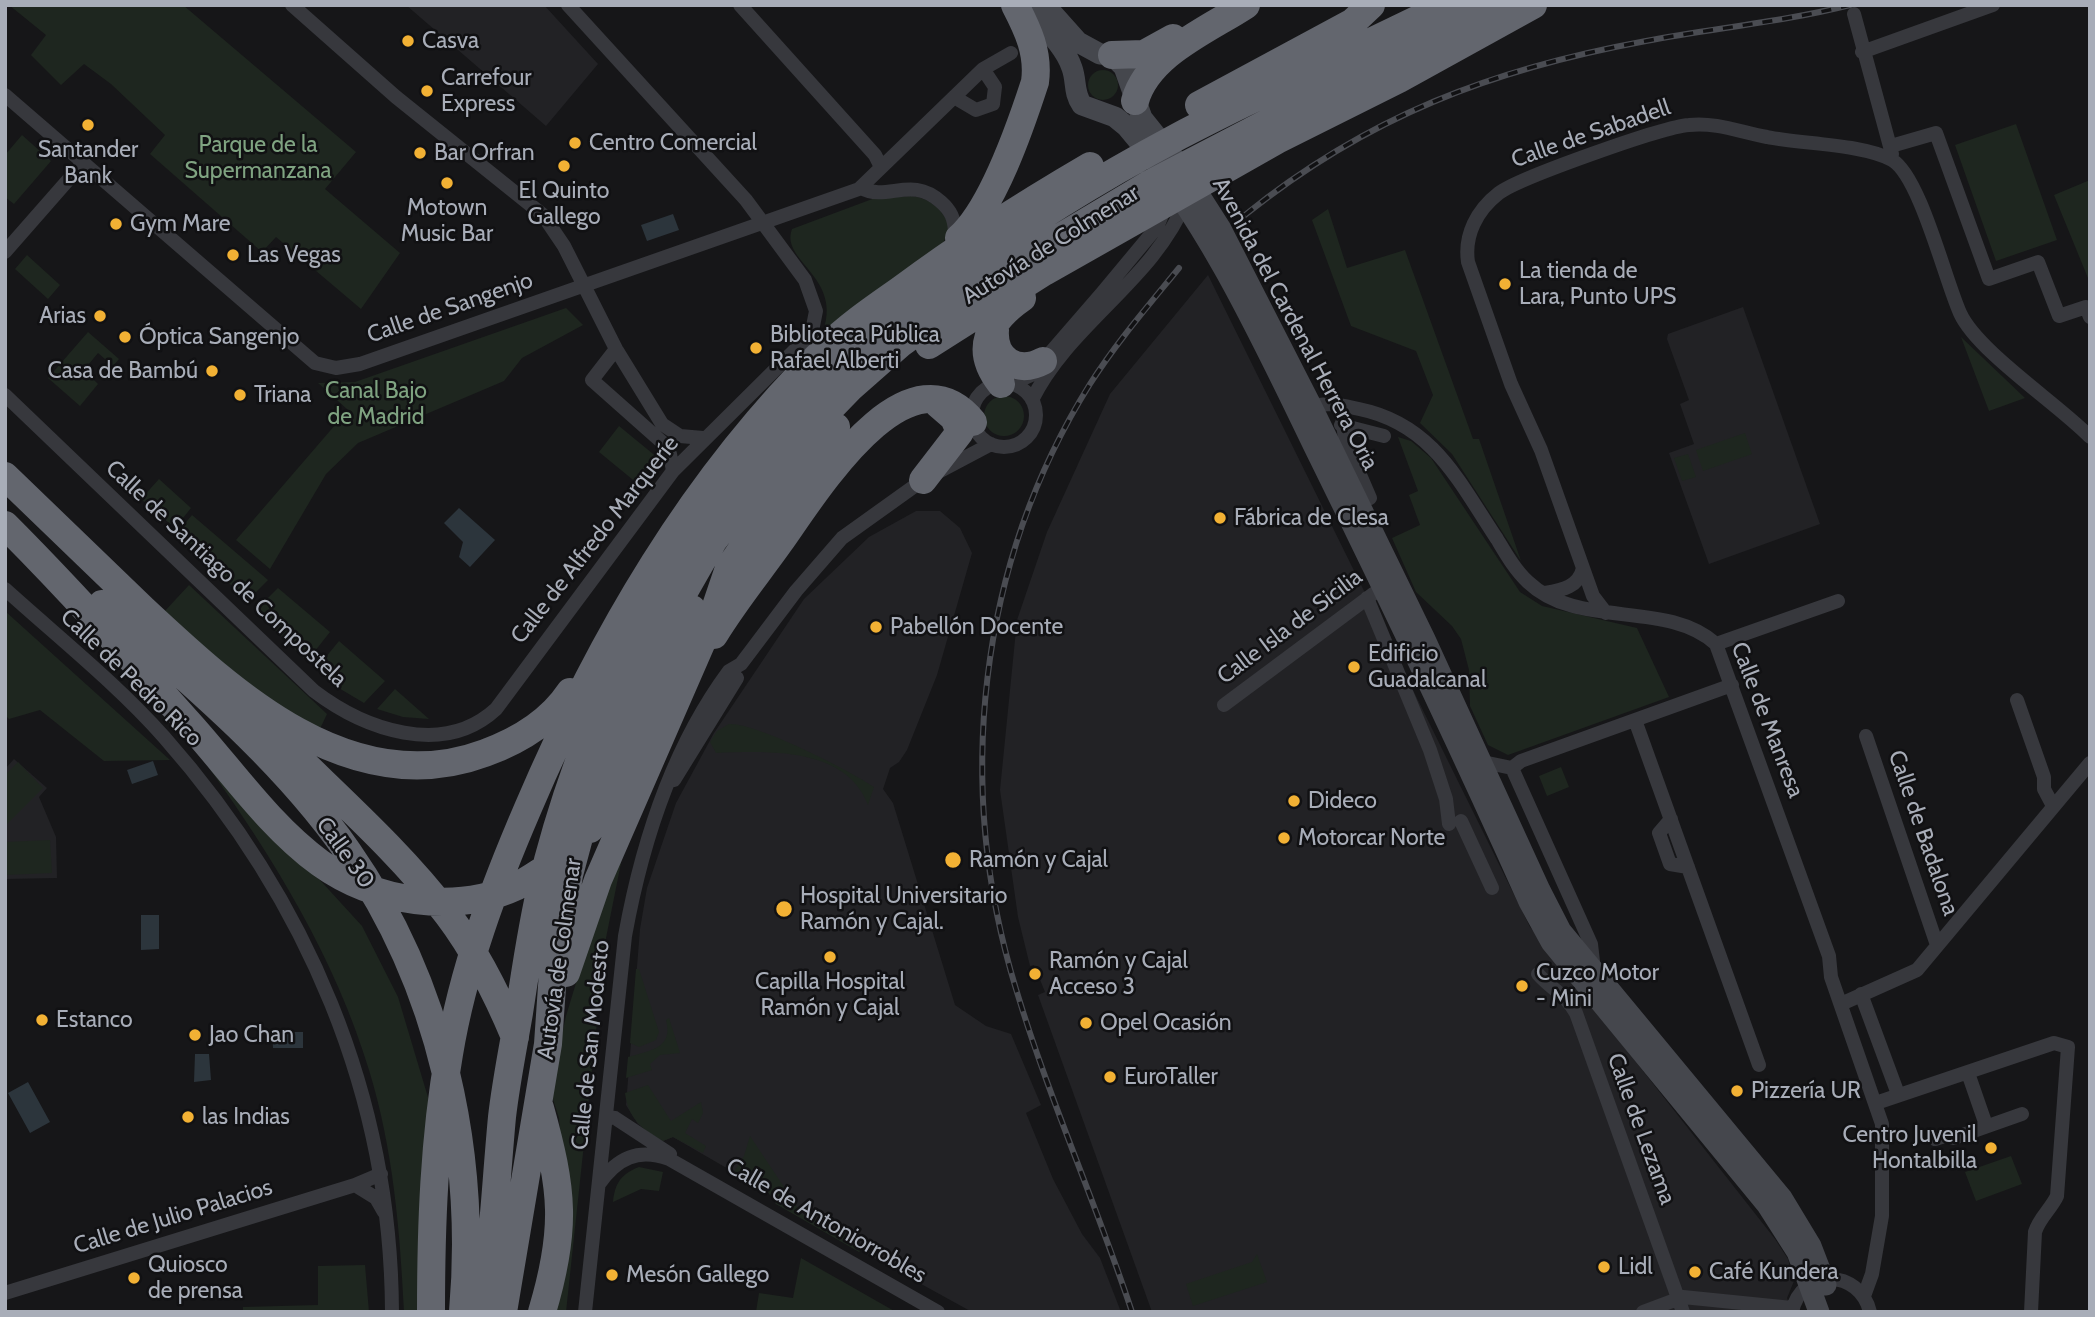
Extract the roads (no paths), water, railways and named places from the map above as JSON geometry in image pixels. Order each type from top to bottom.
[{"type":"highway","points":[[860,319],[882,296],[963,234],[987,200],[1031,93],[1037,68],[1033,44],[1015,5]]},
{"type":"highway","points":[[1106,54],[1151,51],[1223,5]]},
{"type":"highway","points":[[807,370],[868,319],[981,240],[1066,191],[1132,131],[1142,80],[1158,64],[1246,5]]},
{"type":"highway","points":[[1240,84],[1353,22],[1371,5]]},
{"type":"highway","points":[[5,476],[197,659],[274,718],[309,739],[362,759],[397,765],[435,766],[464,761],[509,744],[540,724],[562,704],[665,543],[715,472],[824,349],[860,319],[976,235],[1132,131],[1408,5]]},
{"type":"highway","name":"Autovía de Colmenar","points":[[484,1312],[503,1112],[523,986],[539,895],[573,777],[624,659],[684,551],[736,480],[804,402],[923,297],[986,253],[1132,131],[1179,136],[1447,5]]},
{"type":"highway","name":"Autovía de Colmenar","points":[[503,1312],[548,1044],[553,972],[569,874],[596,774],[634,679],[713,541],[759,482],[797,442],[890,352],[951,307],[1034,253],[1148,185],[1493,5]]},
{"type":"highway","points":[[548,1044],[565,976],[598,880],[683,688],[736,557],[790,481],[846,416],[890,376],[939,338],[1045,272],[1277,140],[1463,45],[1533,5]]},
{"type":"highway","points":[[1265,122],[1312,108],[1463,45]]},
{"type":"highway","points":[[1006,384],[991,372],[985,347],[998,320],[1010,306],[1110,237]]},
{"type":"highway","points":[[998,320],[995,344],[1001,356],[1012,365],[1023,367],[1043,361]]},
{"type":"highway","points":[[923,480],[960,432],[954,418],[928,399]]},
{"type":"highway","points":[[683,688],[720,625],[852,447],[891,411],[908,403],[939,399],[955,405],[973,423]]},
{"type":"highway","points":[[5,525],[103,627],[275,821],[320,863],[361,887],[413,900],[447,901],[480,897],[516,886],[554,863],[586,835],[608,803],[694,602],[724,550],[797,442]]},
{"type":"highway","name":"Calle 30","points":[[5,510],[98,600],[199,690],[289,780],[347,851],[385,910],[424,996],[452,1099],[463,1191],[463,1312]]},
{"type":"highway","points":[[539,895],[549,828],[571,740],[631,599]]},
{"type":"highway","points":[[431,1312],[437,1136],[449,1052],[483,923],[514,840],[576,698],[631,599]]},
{"type":"highway","points":[[98,600],[279,786],[332,854],[373,914],[404,977],[425,1036],[442,1112],[454,1229],[456,1312]]},
{"type":"highway","name":"Calle 30","points":[[197,659],[392,852],[447,914],[493,987],[526,1062],[555,1164],[560,1225],[557,1263],[542,1312]]},
{"type":"main road","name":"Avenida del Cardenal Herrera Oria","points":[[1024,5],[1066,55],[1075,78],[1074,91],[1082,105],[1115,117],[1172,169],[1191,212],[1312,407],[1483,762],[1549,910],[1573,948],[1782,1198],[1811,1246],[1826,1281],[1833,1312]]},
{"type":"main road","name":"Avenida del Cardenal Herrera Oria","points":[[1045,5],[1078,42],[1106,54],[1128,74],[1132,131]]},
{"type":"main road","points":[[1075,78],[1082,65],[1106,54]]},
{"type":"main road","name":"Avenida del Cardenal Herrera Oria","points":[[1191,212],[1207,237],[1375,592],[1529,902],[1557,950],[1768,1205],[1794,1247],[1826,1281]]},
{"type":"main road","name":"Avenida del Cardenal Herrera Oria","points":[[1819,1312],[1826,1281]]},
{"type":"street","points":[[292,5],[406,105],[543,215],[564,246],[659,430],[670,454],[673,471]]},
{"type":"street","name":"Calle de Alfredo Marqueríe","points":[[442,734],[469,728],[496,709],[673,471],[802,343],[815,323],[816,311],[811,291],[746,200],[568,5]]},
{"type":"street","points":[[740,5],[870,149],[881,167]]},
{"type":"street","points":[[1862,52],[1993,5]]},
{"type":"street","points":[[1854,14],[1862,52],[1892,153],[1910,178],[1948,284],[1969,330],[2090,438]]},
{"type":"street","name":"Calle de Sangenjo","points":[[5,95],[315,363],[336,368],[353,366],[861,188],[983,69],[1011,53]]},
{"type":"street","points":[[954,97],[976,110],[993,104],[995,87],[983,69]]},
{"type":"street","name":"Calle de Sabadell","points":[[1606,613],[1594,596],[1541,450],[1511,384],[1468,262],[1466,247],[1469,234],[1483,210],[1501,191],[1518,182],[1685,125],[1717,125],[1892,153]]},
{"type":"street","points":[[1892,153],[1936,133],[1989,279],[2038,262],[2059,316],[2086,307],[2090,317]]},
{"type":"street","points":[[5,252],[83,163]]},
{"type":"street","points":[[1032,400],[1055,363],[1162,232],[1172,169]]},
{"type":"street","points":[[861,188],[876,191],[907,187],[925,191],[951,213],[955,232]]},
{"type":"street","points":[[1006,384],[1026,393],[1032,400],[1035,418],[1028,436],[1014,445],[991,444],[983,440],[973,423],[978,397],[1006,384],[1031,374],[1162,232],[1191,212]]},
{"type":"street","points":[[1162,232],[1190,228],[1207,237]]},
{"type":"street","points":[[616,349],[592,380],[659,430],[680,436],[704,438]]},
{"type":"street","name":"Calle de Santiago de Compostela","points":[[5,395],[314,691],[340,711],[393,732],[442,734]]},
{"type":"street","name":"Calle de Manresa","points":[[1312,407],[1323,404],[1341,405],[1391,419],[1425,440],[1441,454],[1515,567],[1533,587],[1606,613],[1693,627],[1716,644],[1829,956],[1831,977],[1882,1124],[1883,1202],[1876,1250],[1864,1296]]},
{"type":"street","points":[[1341,405],[1342,425],[1370,498]]},
{"type":"street","name":"Calle de San Modesto","points":[[667,789],[678,754],[796,591],[842,538],[923,480],[957,449],[973,423]]},
{"type":"street","points":[[1342,425],[1384,436]]},
{"type":"street","name":"Calle de San Modesto","points":[[923,480],[991,444]]},
{"type":"street","points":[[1545,593],[1571,586],[1577,582],[1583,568]]},
{"type":"street","name":"Calle de Pedro Rico","points":[[5,589],[162,735],[200,779],[261,866],[298,929],[334,1008],[362,1089],[381,1174],[392,1312]]},
{"type":"street","name":"Calle Isla de Sicilia","points":[[1224,705],[1375,592]]},
{"type":"street","name":"Avenida del Cardenal Herrera Oria","points":[[1375,592],[1455,822],[1492,888]]},
{"type":"street","points":[[1716,644],[1838,601]]},
{"type":"street","name":"Calle de San Modesto","points":[[585,1312],[625,936],[636,877],[654,817],[667,789],[736,671]]},
{"type":"street","points":[[1483,762],[1512,768],[1521,761],[1732,685]]},
{"type":"street","points":[[2017,700],[2043,777],[2044,789],[2053,806]]},
{"type":"street","points":[[1635,720],[1759,1065]]},
{"type":"street","name":"Calle de Badalona","points":[[1866,736],[1937,946]]},
{"type":"street","name":"Calle de Badalona","points":[[1841,1004],[1905,977],[1937,946],[2090,763]]},
{"type":"street","points":[[1512,768],[1591,944],[1595,998]]},
{"type":"street","name":"Calle de Lezama","points":[[1538,974],[1547,984],[1563,993],[1576,1013],[1681,1305]]},
{"type":"street","points":[[1861,994],[1898,1094]]},
{"type":"street","points":[[1876,1103],[2054,1043],[2063,1044],[2069,1052],[2057,1196],[2052,1209],[2039,1220],[2035,1232],[2031,1312]]},
{"type":"street","points":[[1968,1073],[1986,1125]]},
{"type":"street","points":[[1935,1139],[1945,1136],[1954,1138],[2022,1114]]},
{"type":"street","name":"Calle de Antoniorrobles","points":[[606,1117],[615,1118],[691,1169],[938,1312]]},
{"type":"street","name":"Calle de Antoniorrobles","points":[[598,1185],[614,1166],[640,1153],[656,1154],[691,1169]]},
{"type":"street","name":"Calle de Julio Palacios","points":[[5,1293],[355,1185],[381,1174]]},
{"type":"street","points":[[355,1185],[376,1198],[384,1212]]},
{"type":"street","points":[[1643,1312],[1681,1305],[1698,1298],[1792,1310],[1805,1287],[1865,1270],[1876,1250]]},
{"type":"street","points":[[1826,1281],[1864,1296],[1870,1312]]},
{"type":"railway","points":[[1245,215],[1291,180],[1338,150],[1434,101],[1484,82],[1590,52],[1850,5]]},
{"type":"railway","points":[[1132,1312],[1043,1071],[1016,989],[997,912],[986,835],[982,757],[987,679],[1001,602],[1022,526],[1052,454],[1090,384],[1121,339],[1179,268]]},
{"type":"place","name":"Casva","points":[[408,41]]},
{"type":"place","name":"Carrefour Express","points":[[427,91]]},
{"type":"place","name":"Santander Bank","points":[[88,125]]},
{"type":"place","name":"Centro Comercial","points":[[575,143]]},
{"type":"place","name":"Bar Orfran","points":[[420,153]]},
{"type":"place","name":"El Quinto Gallego","points":[[564,166]]},
{"type":"place","name":"Motown Music Bar","points":[[447,183]]},
{"type":"place","name":"Gym Mare","points":[[116,224]]},
{"type":"place","name":"Las Vegas","points":[[233,255]]},
{"type":"place","name":"La tienda de Lara, Punto UPS","points":[[1505,284]]},
{"type":"place","name":"Arias","points":[[100,316]]},
{"type":"place","name":"Óptica Sangenjo","points":[[125,337]]},
{"type":"place","name":"Biblioteca Pública Rafael Alberti","points":[[756,348]]},
{"type":"place","name":"Casa de Bambú","points":[[212,371]]},
{"type":"place","name":"Triana","points":[[240,395]]},
{"type":"place","name":"Fábrica de Clesa","points":[[1220,518]]},
{"type":"place","name":"Pabellón Docente","points":[[876,627]]},
{"type":"place","name":"Edificio Guadalcanal","points":[[1354,667]]},
{"type":"place","name":"Dideco","points":[[1294,801]]},
{"type":"place","name":"Motorcar Norte","points":[[1284,838]]},
{"type":"place","name":"Ramón y Cajal","points":[[953,860]]},
{"type":"place","name":"Hospital Universitario Ramón y Cajal.","points":[[784,909]]},
{"type":"place","name":"Capilla Hospital Ramón y Cajal","points":[[830,957]]},
{"type":"place","name":"Ramón y Cajal Acceso 3","points":[[1035,974]]},
{"type":"place","name":"Cuzco Motor - Mini","points":[[1522,986]]},
{"type":"place","name":"Estanco","points":[[42,1020]]},
{"type":"place","name":"Opel Ocasión","points":[[1086,1023]]},
{"type":"place","name":"Jao Chan","points":[[195,1035]]},
{"type":"place","name":"EuroTaller","points":[[1110,1077]]},
{"type":"place","name":"Pizzería UR","points":[[1737,1091]]},
{"type":"place","name":"las Indias","points":[[188,1117]]},
{"type":"place","name":"Centro Juvenil Hontalbilla","points":[[1991,1148]]},
{"type":"place","name":"Lidl","points":[[1604,1267]]},
{"type":"place","name":"Café Kundera","points":[[1695,1272]]},
{"type":"place","name":"Mesón Gallego","points":[[612,1275]]},
{"type":"place","name":"Quiosco de prensa","points":[[134,1278]]},
{"type":"park label","name":"Parque de la Supermanzana","points":[[258,158]]},
{"type":"park label","name":"Canal Bajo de Madrid","points":[[376,404]]}]
